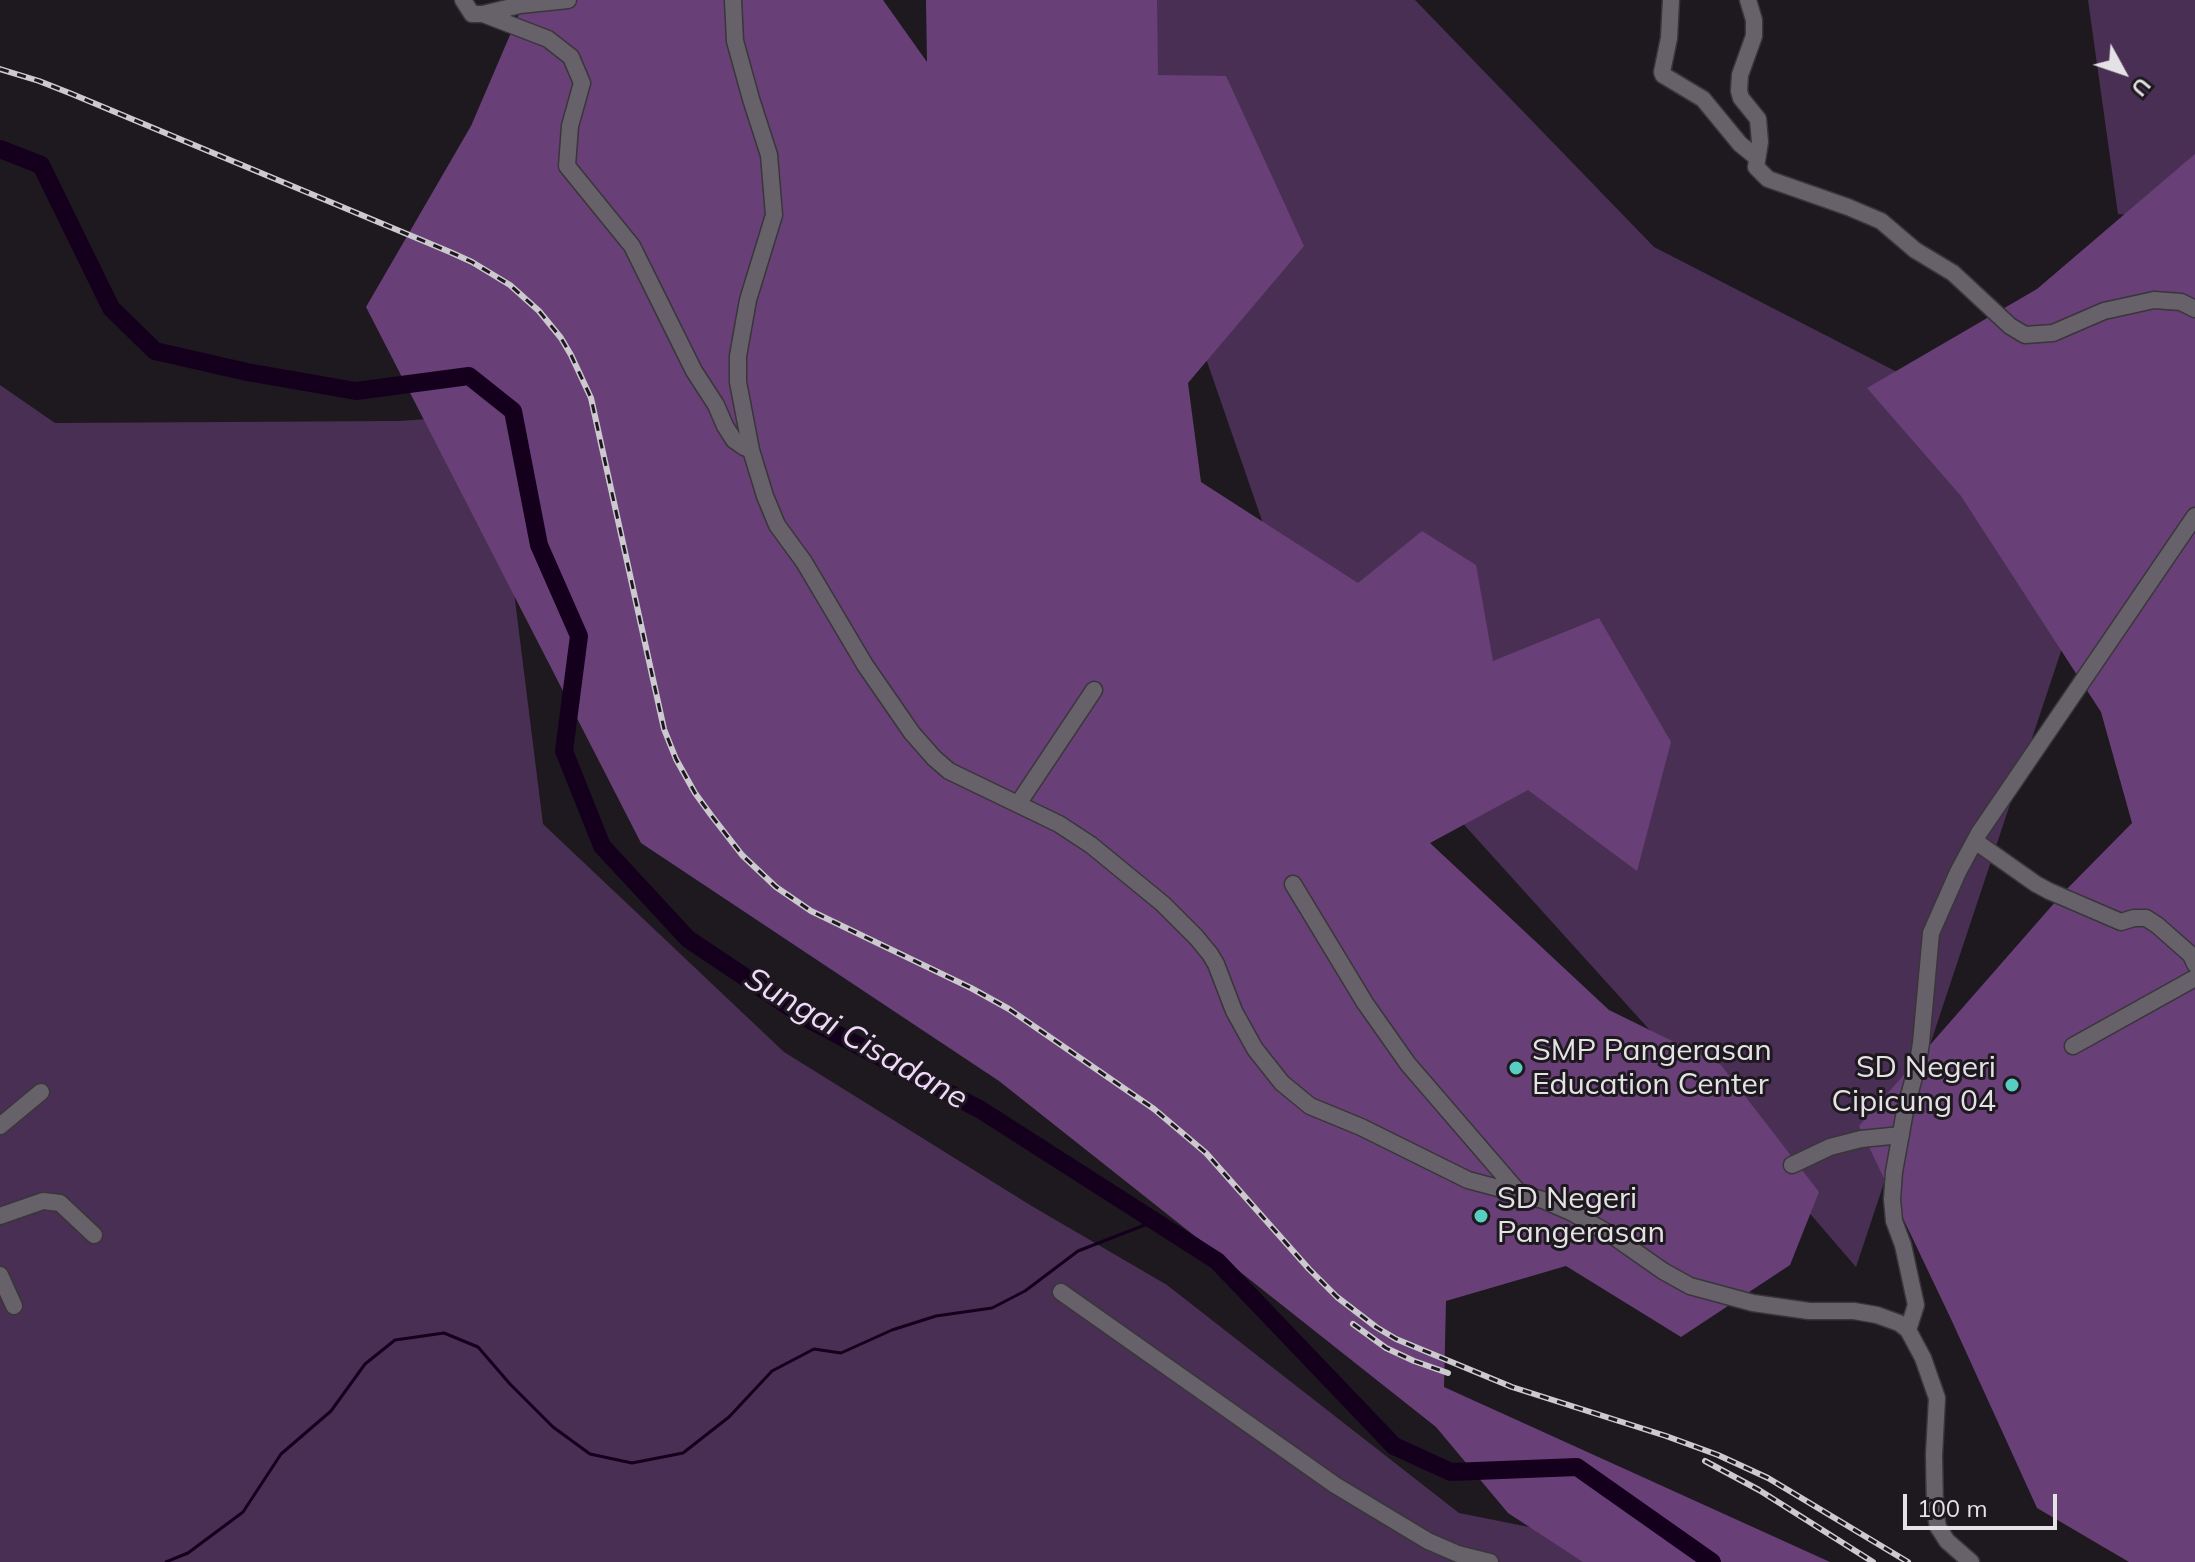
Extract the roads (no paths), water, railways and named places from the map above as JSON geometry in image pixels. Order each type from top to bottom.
[{"type":"street","points":[[463,0],[472,14],[568,0]]},
{"type":"street","points":[[733,0],[738,51],[769,155],[774,215],[748,300],[738,356],[738,382],[751,450],[777,525],[804,562],[865,665],[912,733],[949,771],[1059,824],[1142,886],[1196,937],[1216,964],[1245,1034],[1282,1083],[1300,1099],[1468,1180],[1543,1200],[1585,1219],[1690,1286],[1738,1300],[1779,1307],[1877,1315],[1908,1330],[1923,1358],[1937,1398],[1934,1455],[1938,1527],[1947,1541],[1971,1562]]},
{"type":"street","points":[[1671,0],[1663,75],[1703,99],[1737,141],[1756,157]]},
{"type":"street","points":[[1748,0],[1754,28],[1740,75],[1739,91],[1758,119],[1760,142],[1756,167],[1768,179],[1848,207],[1887,225],[1915,250],[1953,273],[2010,326],[2025,335],[2053,333],[2104,311],[2154,300],[2181,302],[2195,309]]},
{"type":"street","points":[[483,14],[548,39],[571,57],[582,83],[570,126],[567,166],[632,246],[725,426],[734,440],[751,450]]},
{"type":"street","points":[[1908,1330],[1916,1305],[1903,1245],[1894,1221],[1892,1199],[1901,1135],[1920,1052],[1931,933],[1975,841],[2195,516]]},
{"type":"street","points":[[1018,804],[1094,690]]},
{"type":"street","points":[[1975,841],[2049,891],[2121,922],[2146,918],[2191,955],[2195,964]]},
{"type":"street","points":[[1293,884],[1365,1003],[1408,1064],[1520,1194]]},
{"type":"street","points":[[2073,1046],[2195,978]]},
{"type":"street","points":[[0,1126],[41,1092]]},
{"type":"street","points":[[1792,1165],[1830,1147],[1861,1139],[1901,1135]]},
{"type":"street","points":[[0,1216],[43,1201],[60,1203],[94,1235]]},
{"type":"street","points":[[0,1275],[14,1306]]},
{"type":"street","points":[[1061,1292],[1335,1485],[1442,1548],[1490,1562]]},
{"type":"waterway","name":"Sungai Cisadane","points":[[0,149],[41,165],[111,308],[155,351],[247,372],[356,391],[469,376],[513,411],[539,545],[579,636],[564,751],[602,846],[688,939],[806,1018],[981,1110],[1217,1261],[1394,1446],[1451,1472],[1577,1467],[1712,1562]]},
{"type":"waterway","points":[[166,1562],[188,1553],[243,1512],[281,1454],[331,1411],[365,1364],[395,1340],[444,1333],[478,1347],[553,1427],[590,1454],[632,1463],[683,1453],[729,1417],[772,1371],[814,1349],[841,1353],[892,1330],[936,1316],[992,1308],[1025,1291],[1078,1251],[1155,1221]]},
{"type":"railway","points":[[0,69],[72,94],[450,252],[510,285],[539,311],[561,338],[591,398],[664,729],[676,759],[695,793],[742,855],[776,887],[811,911],[1009,1009],[1154,1109],[1206,1153],[1337,1297],[1396,1339],[1512,1387],[1718,1455],[1768,1478],[1908,1562]]},
{"type":"railway","points":[[1353,1324],[1386,1348],[1448,1373]]},
{"type":"railway","points":[[1705,1461],[1759,1490],[1873,1562]]},
{"type":"place","name":"SMP Pangerasan Education Center","points":[[1516,1068]]},
{"type":"place","name":"SD Negeri Cipicung 04","points":[[2012,1085]]},
{"type":"place","name":"SD Negeri Pangerasan","points":[[1481,1216]]}]
